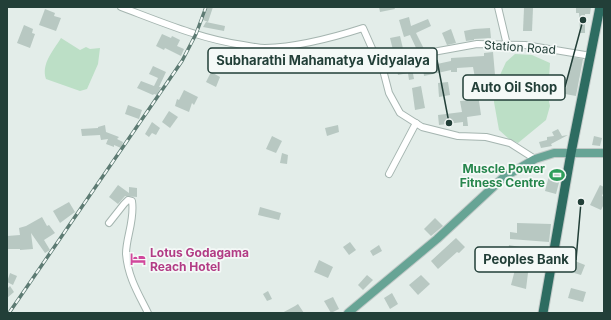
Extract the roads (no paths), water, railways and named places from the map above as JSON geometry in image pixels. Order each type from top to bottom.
[{"type":"highway","points":[[543,313],[571,153],[600,7]]},
{"type":"main road","points":[[348,313],[437,238],[504,177],[535,159],[554,153],[604,153]]},
{"type":"street","points":[[121,7],[196,34],[230,43],[264,48],[295,45],[337,36],[363,28],[378,62],[382,66],[388,93],[400,113],[422,126],[458,136],[486,138],[510,143],[535,159]]},
{"type":"street","points":[[498,7],[507,45]]},
{"type":"street","name":"Station Road","points":[[378,62],[477,44],[532,46],[591,56]]},
{"type":"street","points":[[389,174],[416,123]]},
{"type":"street","points":[[109,223],[128,200],[132,201],[134,210],[126,254],[132,283],[148,313]]},
{"type":"railway","points":[[9,313],[182,61],[196,34],[206,7]]},
{"type":"place","name":"Auto Oil Shop","points":[[583,20]]},
{"type":"place","name":"Subharathi Mahamatya Vidyalaya","points":[[449,123]]},
{"type":"place","name":"Muscle Power Fitness Centre","points":[[557,175]]},
{"type":"place","name":"Peoples Bank","points":[[581,202]]},
{"type":"place","name":"Lotus Godagama Reach Hotel","points":[[138,259]]}]
